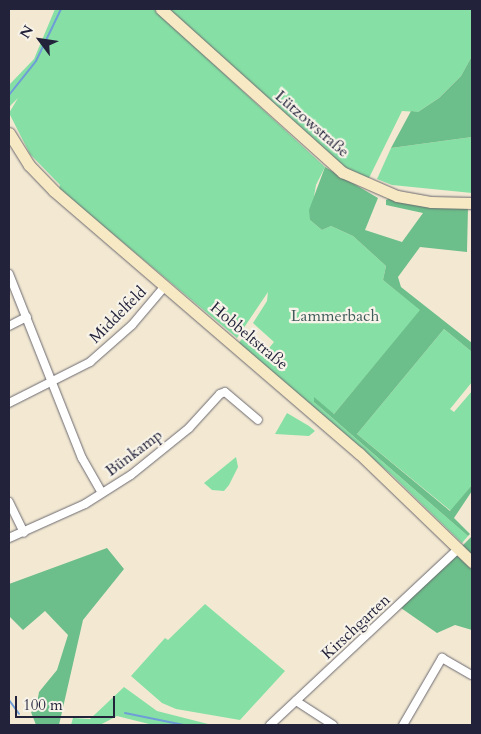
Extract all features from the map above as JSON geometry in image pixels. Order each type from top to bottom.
[{"type":"street","name":"Lützowstraße","points":[[161,9],[342,172],[397,196],[431,202],[472,203]]},
{"type":"street","name":"Hobbeltstraße","points":[[9,133],[29,165],[54,191],[376,468],[472,562]]},
{"type":"street","points":[[9,274],[82,458],[102,494]]},
{"type":"street","name":"Middelfeld","points":[[9,403],[77,370],[115,342],[165,286]]},
{"type":"street","points":[[9,326],[27,317]]},
{"type":"street","name":"Bünkamp","points":[[9,538],[24,533],[102,494],[164,450],[220,394],[225,392],[258,420]]},
{"type":"street","points":[[9,502],[24,533]]},
{"type":"street","name":"Kirschgarten","points":[[270,725],[459,548]]},
{"type":"street","points":[[403,725],[442,658],[472,675]]},
{"type":"street","points":[[296,701],[332,725]]},
{"type":"green space","points":[[55,9],[154,9],[325,167],[316,185],[310,220],[322,230],[331,226],[353,236],[386,266],[383,280],[421,310],[334,414],[314,402],[468,536],[462,543],[392,475],[238,344],[244,336],[265,353],[274,342],[253,323],[267,301],[268,292],[237,338],[59,189],[60,185],[30,154],[9,113],[18,98],[9,107],[9,85],[34,59]]},
{"type":"green space","points":[[166,9],[472,9],[472,56],[461,76],[439,98],[418,112],[402,111],[368,180],[344,168]]},
{"type":"green space","points":[[472,56],[472,137],[391,148],[411,111],[418,112],[439,98],[461,76]]},
{"type":"green space","points":[[472,137],[472,193],[392,185],[377,179],[391,148]]},
{"type":"green space","points":[[325,167],[378,198],[365,230],[402,242],[423,213],[386,205],[386,200],[392,197],[468,207],[467,252],[420,247],[398,277],[401,287],[472,343],[472,352],[444,329],[357,434],[450,511],[472,485],[472,491],[454,518],[470,534],[468,536],[314,402],[314,397],[334,414],[420,310],[383,280],[386,266],[353,236],[331,226],[322,230],[310,220],[309,210]]},
{"type":"green space","points":[[444,329],[472,352],[472,382],[450,409],[454,412],[472,391],[472,485],[451,511],[357,434]]},
{"type":"green space","points":[[287,413],[315,431],[309,436],[275,434]]},
{"type":"green space","points":[[236,457],[238,467],[224,491],[212,490],[204,483]]},
{"type":"green space","points":[[472,536],[472,630],[455,625],[437,633],[401,608]]},
{"type":"green space","points":[[107,548],[124,569],[83,620],[59,725],[36,725],[31,712],[36,709],[39,692],[57,670],[68,635],[45,611],[23,630],[9,616],[9,584]]},
{"type":"green space","points":[[205,604],[285,671],[240,720],[176,709],[162,703],[131,676],[165,638],[168,640]]},
{"type":"green space","points":[[124,687],[157,711],[212,725],[153,725],[117,716],[100,725],[71,725],[73,718],[90,719]]},
{"type":"waterway","name":"Lammerbach","points":[[9,95],[36,61],[61,9]]},
{"type":"waterway","points":[[9,700],[19,714]]},
{"type":"waterway","points":[[125,713],[184,725]]}]
